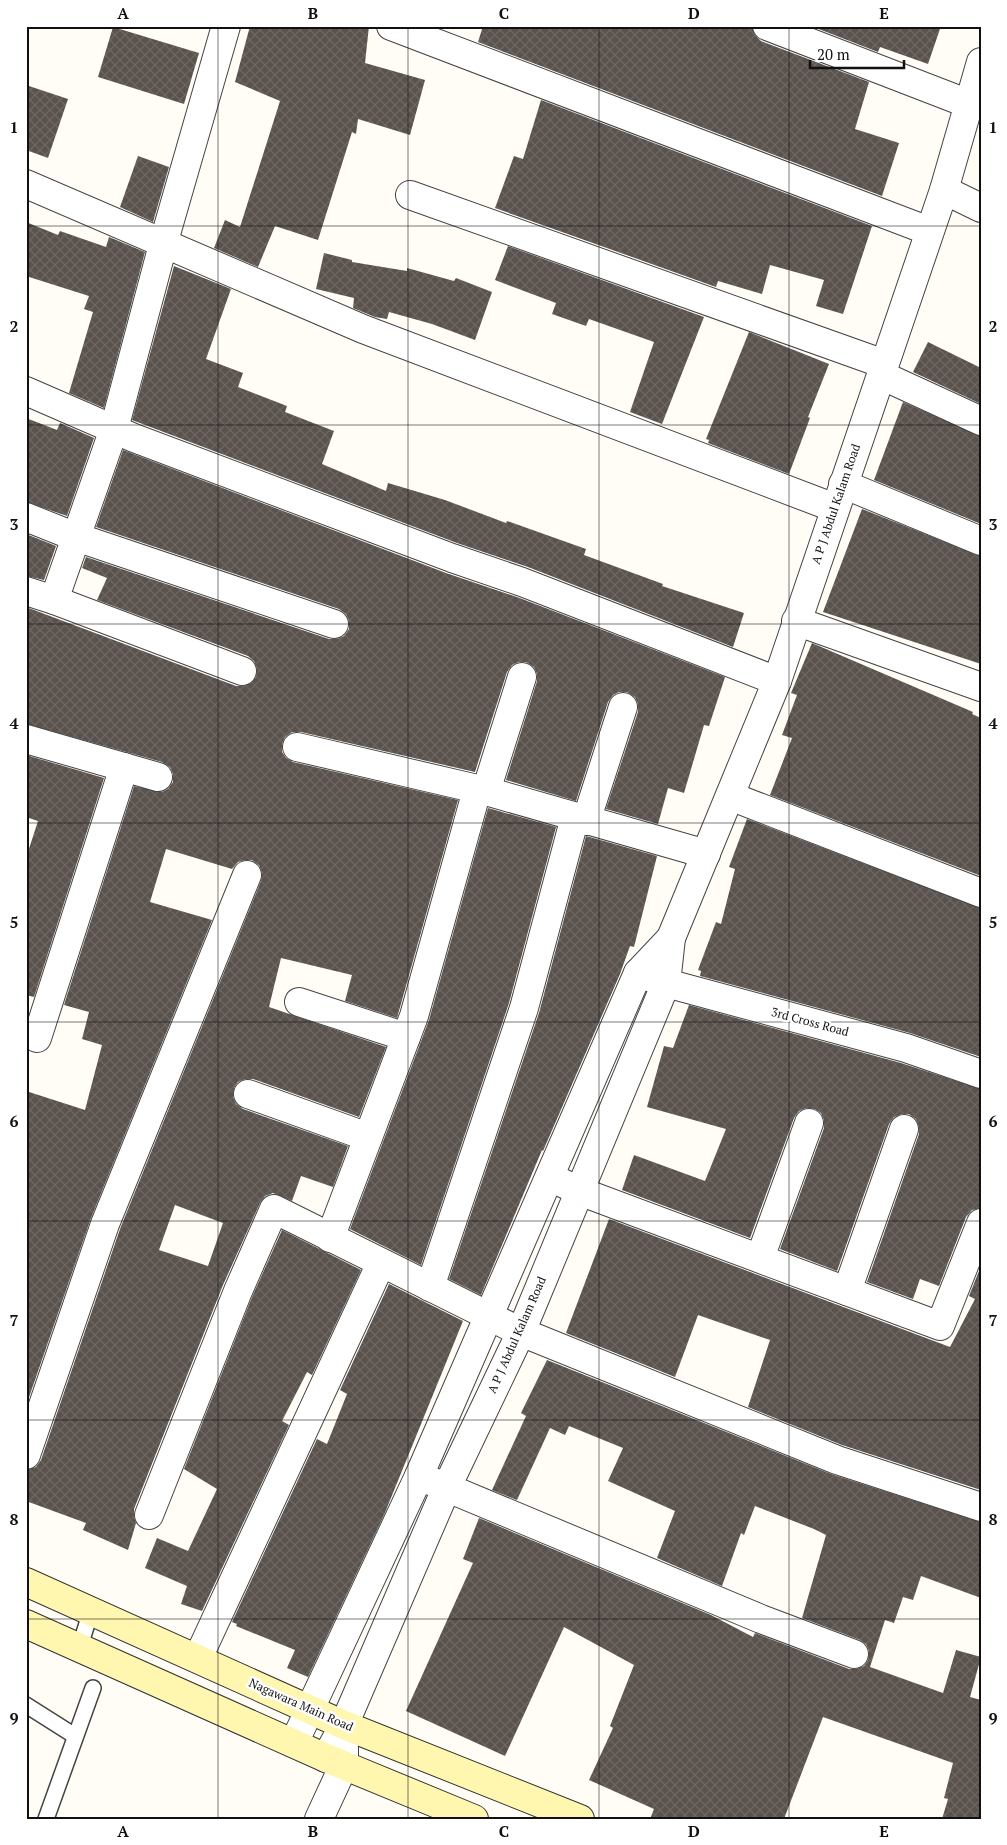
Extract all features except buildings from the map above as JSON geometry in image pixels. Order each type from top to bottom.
[{"type":"main road","name":"Nagawara Main Road","points":[[26,1582],[344,1725],[580,1819]]},
{"type":"main road","points":[[26,1624],[335,1762],[474,1819]]},
{"type":"street","points":[[54,600],[114,429],[164,242],[226,26]]},
{"type":"street","points":[[391,26],[929,232]]},
{"type":"street","points":[[767,26],[969,104]]},
{"type":"street","name":"A P J Abdul Kalam Road","points":[[344,1725],[446,1489],[520,1332],[666,983],[671,938],[777,681],[944,190],[981,62]]},
{"type":"street","points":[[26,184],[363,329],[839,496],[981,541]]},
{"type":"street","points":[[944,190],[981,208]]},
{"type":"street","points":[[410,195],[882,370],[981,421]]},
{"type":"street","points":[[26,391],[114,429],[452,558],[522,582],[777,681]]},
{"type":"street","points":[[26,517],[76,537],[334,624]]},
{"type":"street","points":[[26,590],[242,670]]},
{"type":"street","points":[[796,621],[981,687]]},
{"type":"street","points":[[330,1238],[406,1037],[482,790],[522,678]]},
{"type":"street","points":[[430,1287],[524,1008],[580,819],[623,707]]},
{"type":"street","points":[[26,739],[158,777]]},
{"type":"street","points":[[297,747],[482,790],[706,854]]},
{"type":"street","points":[[37,1038],[124,767]]},
{"type":"street","points":[[730,796],[981,893]]},
{"type":"street","points":[[26,1455],[105,1224],[247,875]]},
{"type":"street","name":"A P J Abdul Kalam Road","points":[[294,1743],[419,1476],[638,973],[671,938]]},
{"type":"street","name":"3rd Cross Road","points":[[638,973],[666,983],[906,1048],[981,1074]]},
{"type":"street","points":[[299,1002],[406,1037]]},
{"type":"street","points":[[248,1094],[368,1137]]},
{"type":"street","points":[[760,1258],[809,1123]]},
{"type":"street","points":[[847,1291],[904,1129]]},
{"type":"street","points":[[550,1177],[579,1191],[940,1326],[981,1223]]},
{"type":"street","points":[[149,1515],[238,1291],[274,1209],[520,1332],[837,1460],[981,1507]]},
{"type":"street","points":[[198,1658],[381,1263]]},
{"type":"street","points":[[419,1476],[446,1489],[760,1619],[854,1654]]},
{"type":"street","points":[[319,1819],[344,1725]]},
{"type":"lane","points":[[79,1648],[91,1611]]},
{"type":"lane","points":[[46,1819],[93,1688]]},
{"type":"lane","points":[[26,1705],[75,1736]]}]
